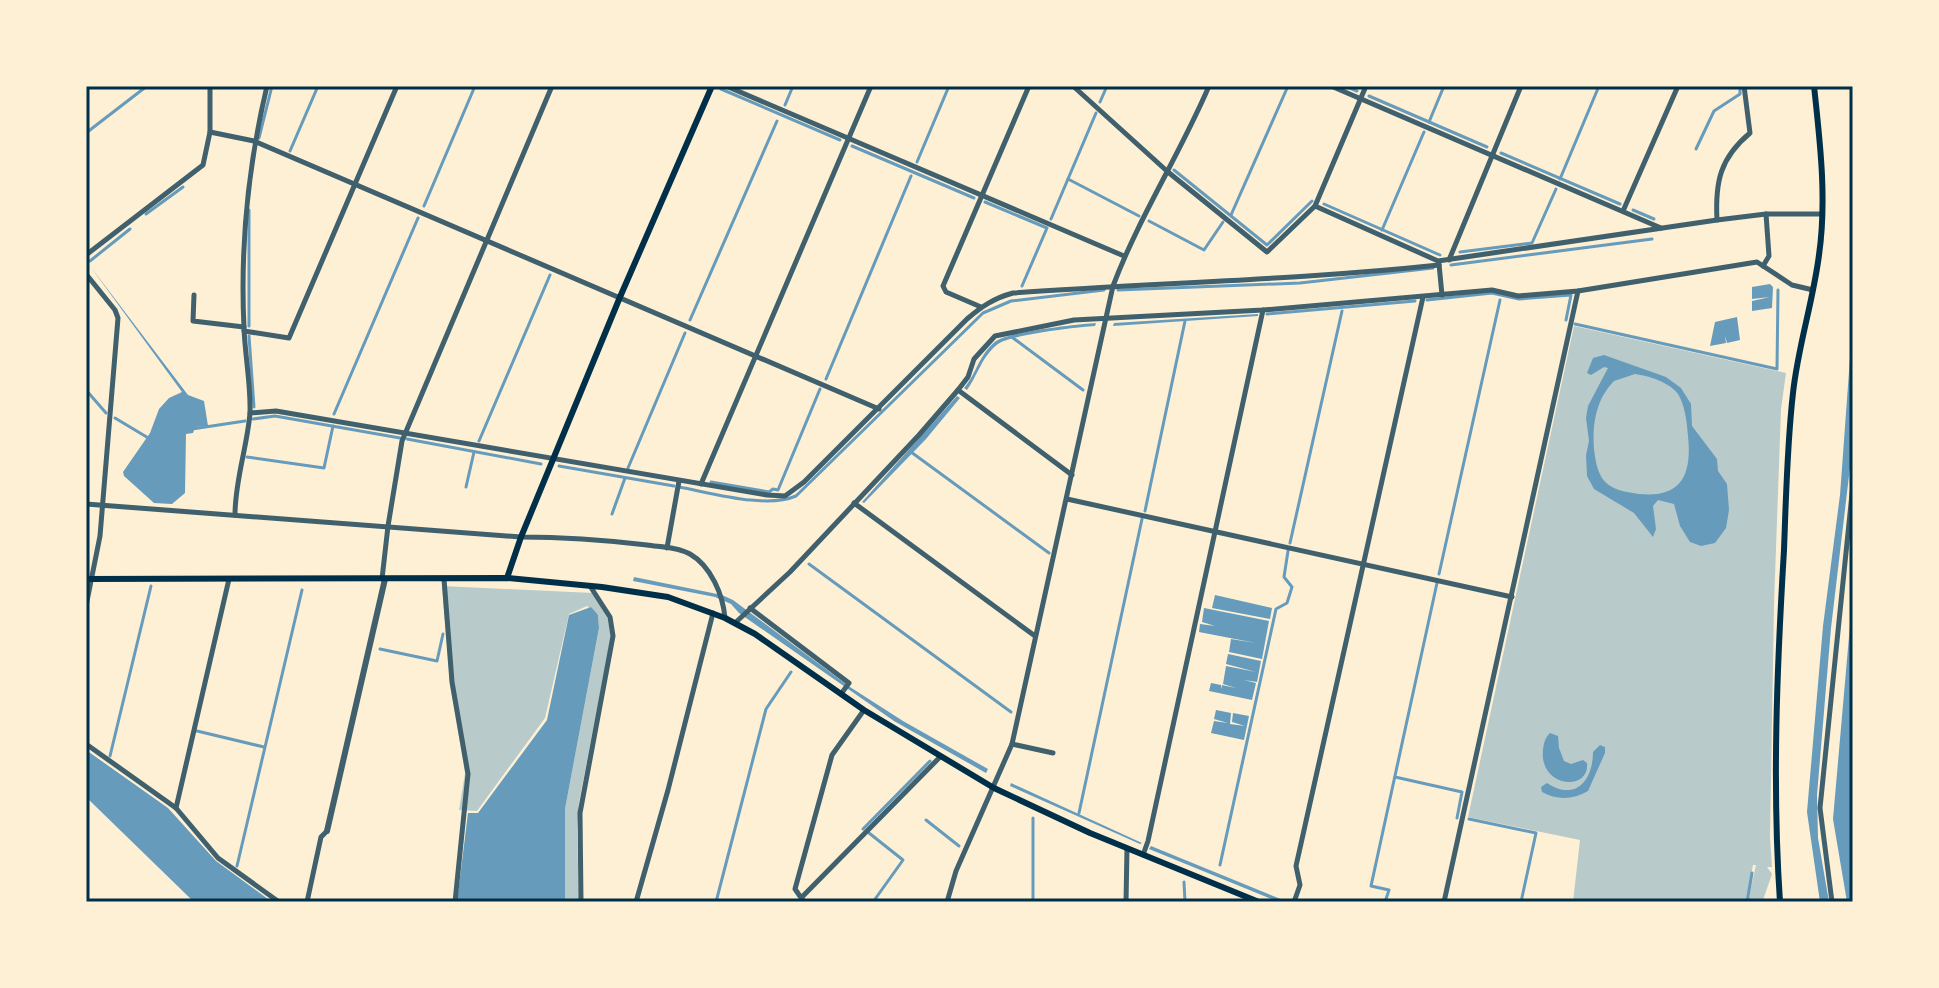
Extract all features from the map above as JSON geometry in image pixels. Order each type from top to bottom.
[{"type":"main road","points":[[507,578],[620,297],[712,86]]},
{"type":"main road","points":[[1780,902],[1775,766],[1781,590],[1793,392],[1813,290],[1822,214],[1823,178],[1814,86]]},
{"type":"main road","points":[[89,579],[507,578],[668,597],[737,620],[844,690],[864,710],[994,788],[1143,855],[1259,902]]},
{"type":"street","points":[[86,255],[203,165],[210,132],[210,86]]},
{"type":"street","points":[[235,515],[235,489],[250,413],[244,329],[246,196],[254,141],[267,86]]},
{"type":"street","points":[[194,295],[193,321],[289,338],[397,86]]},
{"type":"street","points":[[307,902],[321,837],[327,831],[384,579],[388,526],[405,434],[552,86]]},
{"type":"street","points":[[726,86],[1124,256]]},
{"type":"street","points":[[701,484],[871,86]]},
{"type":"street","points":[[981,307],[946,292],[943,286],[1029,86]]},
{"type":"street","points":[[1073,86],[1168,172],[1267,252],[1315,206],[1366,86]]},
{"type":"street","points":[[947,902],[956,871],[1012,744],[1113,286],[1124,256],[1188,135],[1209,86]]},
{"type":"street","points":[[1331,86],[1661,228]]},
{"type":"street","points":[[1449,260],[1521,86]]},
{"type":"street","points":[[1623,211],[1678,86]]},
{"type":"street","points":[[1717,220],[1715,192],[1721,171],[1732,148],[1750,133],[1744,86]]},
{"type":"street","points":[[210,132],[254,141],[879,409]]},
{"type":"street","points":[[1315,206],[1439,263]]},
{"type":"street","points":[[1763,266],[1769,256],[1766,214]]},
{"type":"street","points":[[250,413],[276,411],[553,460],[785,496],[804,482],[981,307],[1013,293],[1293,278],[1439,263],[1766,214],[1822,214]]},
{"type":"street","points":[[737,620],[790,572],[958,390],[968,377],[974,359],[995,336],[1074,320],[1263,310],[1492,290],[1518,296],[1578,291],[1757,262],[1792,285],[1813,290]]},
{"type":"street","points":[[1439,263],[1442,295]]},
{"type":"street","points":[[86,274],[118,318],[103,505],[86,606]]},
{"type":"street","points":[[1444,902],[1578,291]]},
{"type":"street","points":[[1294,902],[1300,885],[1296,866],[1423,297]]},
{"type":"street","points":[[1143,855],[1263,310]]},
{"type":"street","points":[[958,390],[1072,475]]},
{"type":"street","points":[[667,548],[679,481]]},
{"type":"street","points":[[1832,902],[1820,808],[1853,484]]},
{"type":"street","points":[[1067,499],[1512,597]]},
{"type":"street","points":[[854,503],[1035,636]]},
{"type":"street","points":[[86,504],[521,537],[579,537],[667,548],[688,553],[707,570],[724,605],[725,618]]},
{"type":"street","points":[[176,808],[229,579]]},
{"type":"street","points":[[444,579],[452,682],[468,774],[455,902]]},
{"type":"street","points":[[581,902],[580,813],[613,636],[610,617],[590,586]]},
{"type":"street","points":[[749,608],[849,683],[844,690]]},
{"type":"street","points":[[636,902],[713,613]]},
{"type":"street","points":[[864,710],[832,755],[795,889],[803,900],[940,757]]},
{"type":"street","points":[[86,744],[176,808],[218,858],[279,902]]},
{"type":"street","points":[[1012,744],[1053,753]]},
{"type":"street","points":[[1126,902],[1127,848]]},
{"type":"shaded area","points":[[1574,326],[1786,373],[1781,409],[1774,604],[1772,867],[1767,867],[1772,874],[1763,900],[1748,901],[1756,865],[1753,865],[1746,902],[1573,902],[1580,840],[1468,817]]},
{"type":"shaded area","points":[[442,586],[593,593],[607,616],[611,636],[579,802],[579,902],[565,902],[565,809],[599,628],[598,615],[587,606],[569,614],[545,718],[477,811],[459,810],[465,773],[450,683]]},
{"type":"water","points":[[90,266],[188,395],[204,401],[208,426],[195,427],[193,433],[186,434],[185,493],[172,504],[154,503],[123,472],[150,433],[159,409],[169,398],[182,392]]},
{"type":"water","points":[[1770,284],[1773,287],[1772,308],[1752,311],[1752,301],[1770,297],[1752,299],[1752,287]]},
{"type":"water","points":[[1258,316],[1113,326],[1114,323]]},
{"type":"water","points":[[1737,317],[1740,340],[1727,343],[1725,336],[1726,343],[1710,346],[1715,322]]},
{"type":"water","points":[[1853,317],[1853,442],[1831,628],[1817,795],[1818,838],[1829,902],[1820,902],[1807,812],[1823,626],[1840,495]]},
{"type":"water","points":[[1096,323],[1095,326],[1044,332],[998,344],[984,360],[967,390],[964,388],[996,341],[1028,332]]},
{"type":"water","points":[[1604,355],[1666,377],[1681,388],[1691,404],[1692,426],[1717,459],[1718,471],[1727,484],[1729,510],[1726,528],[1715,543],[1701,546],[1690,542],[1680,526],[1674,504],[1658,500],[1653,506],[1656,529],[1653,537],[1634,513],[1594,489],[1587,476],[1589,441],[1586,418],[1588,406],[1608,368],[1604,367],[1591,375],[1587,373],[1593,358]],"holes":[[[1635,374],[1669,386],[1678,394],[1684,409],[1689,452],[1684,477],[1669,491],[1658,494],[1627,492],[1611,487],[1602,478],[1595,458],[1595,422],[1599,404],[1614,381]]]},
{"type":"water","points":[[957,396],[960,398],[926,439],[862,502]]},
{"type":"water","points":[[634,577],[733,600],[850,687],[988,769],[986,773],[894,721],[739,613],[731,604],[715,597],[633,581]]},
{"type":"water","points":[[1853,591],[1853,902],[1847,902],[1833,819]]},
{"type":"water","points":[[1215,595],[1272,608],[1270,619],[1212,608]]},
{"type":"water","points":[[591,607],[598,615],[599,628],[565,809],[565,902],[457,902],[468,813],[478,813],[547,720],[569,615]]},
{"type":"water","points":[[1204,608],[1269,621],[1262,659],[1229,652],[1231,639],[1256,643],[1199,632],[1200,624],[1215,626],[1202,622]]},
{"type":"water","points":[[1228,654],[1261,661],[1257,682],[1244,680],[1256,683],[1252,700],[1209,691],[1211,683],[1221,685],[1221,689],[1222,685],[1236,688],[1223,684],[1226,666],[1256,672],[1226,664]]},
{"type":"water","points":[[1216,710],[1231,713],[1230,724],[1245,726],[1232,722],[1233,713],[1249,716],[1244,740],[1211,733],[1214,721],[1228,723],[1214,719]]},
{"type":"water","points":[[1550,733],[1558,736],[1564,761],[1571,764],[1583,760],[1587,763],[1581,779],[1565,782],[1549,772],[1544,763],[1543,750]]},
{"type":"water","points":[[1600,745],[1605,747],[1605,753],[1588,791],[1565,798],[1542,792],[1541,787],[1547,783],[1566,790],[1581,785],[1590,771],[1593,752]]},
{"type":"water","points":[[86,750],[168,808],[216,861],[272,902],[194,902],[86,797]]},
{"type":"water","points":[[1011,783],[1142,843],[1010,786]]},
{"type":"water","points":[[1151,846],[1288,902],[1279,902],[1149,849]]},
{"type":"waterway","points":[[86,133],[147,86]]},
{"type":"waterway","points":[[259,138],[272,86]]},
{"type":"waterway","points":[[290,151],[318,86]]},
{"type":"waterway","points":[[424,206],[475,86]]},
{"type":"waterway","points":[[785,105],[793,86]]},
{"type":"waterway","points":[[917,162],[949,86]]},
{"type":"waterway","points":[[1100,102],[1107,86]]},
{"type":"waterway","points":[[1231,215],[1288,86]]},
{"type":"waterway","points":[[1345,86],[1357,91]]},
{"type":"waterway","points":[[1429,122],[1444,86]]},
{"type":"waterway","points":[[1560,179],[1599,86]]},
{"type":"waterway","points":[[1696,149],[1714,111],[1740,94],[1740,86]]},
{"type":"waterway","points":[[721,89],[840,140]]},
{"type":"waterway","points":[[1369,96],[1487,147]]},
{"type":"waterway","points":[[1051,219],[1096,113]]},
{"type":"waterway","points":[[690,320],[777,121]]},
{"type":"waterway","points":[[1382,230],[1424,132]]},
{"type":"waterway","points":[[852,146],[974,198]]},
{"type":"waterway","points":[[1501,153],[1620,204]]},
{"type":"waterway","points":[[1174,170],[1267,245],[1312,201]]},
{"type":"waterway","points":[[826,379],[911,176]]},
{"type":"waterway","points":[[1068,179],[1139,216]]},
{"type":"waterway","points":[[146,214],[183,187]]},
{"type":"waterway","points":[[1460,252],[1532,243],[1556,189]]},
{"type":"waterway","points":[[985,202],[1047,228],[1022,286]]},
{"type":"waterway","points":[[1324,204],[1440,255]]},
{"type":"waterway","points":[[249,210],[249,326]]},
{"type":"waterway","points":[[1633,210],[1654,219]]},
{"type":"waterway","points":[[334,414],[418,218]]},
{"type":"waterway","points":[[1149,221],[1204,250],[1223,222]]},
{"type":"waterway","points":[[90,261],[130,229]]},
{"type":"waterway","points":[[1451,265],[1652,239]]},
{"type":"waterway","points":[[1118,290],[1300,283],[1433,268]]},
{"type":"waterway","points":[[479,441],[550,275]]},
{"type":"waterway","points":[[679,487],[754,500],[784,500],[796,496],[983,313],[1011,301],[1104,290]]},
{"type":"waterway","points":[[1575,324],[1777,369],[1778,290]]},
{"type":"waterway","points":[[1427,300],[1492,293],[1519,299],[1571,295],[1566,320]]},
{"type":"waterway","points":[[1439,574],[1500,300]]},
{"type":"waterway","points":[[1267,314],[1415,301]]},
{"type":"waterway","points":[[1290,543],[1342,311]]},
{"type":"waterway","points":[[1145,511],[1185,321]]},
{"type":"waterway","points":[[628,468],[685,333]]},
{"type":"waterway","points":[[249,336],[254,407]]},
{"type":"waterway","points":[[1013,338],[1083,390]]},
{"type":"waterway","points":[[711,482],[769,492],[778,490],[820,389]]},
{"type":"waterway","points":[[86,390],[106,413]]},
{"type":"waterway","points":[[253,419],[275,416],[400,438]]},
{"type":"waterway","points":[[115,418],[150,439]]},
{"type":"waterway","points":[[192,429],[245,421]]},
{"type":"waterway","points":[[247,457],[324,468],[333,426]]},
{"type":"waterway","points":[[407,439],[541,464]]},
{"type":"waterway","points":[[466,487],[474,452]]},
{"type":"waterway","points":[[911,452],[1049,553]]},
{"type":"waterway","points":[[559,466],[674,486]]},
{"type":"waterway","points":[[612,514],[625,478]]},
{"type":"waterway","points":[[1079,813],[1142,519]]},
{"type":"waterway","points":[[1220,865],[1276,609],[1287,603],[1292,587],[1284,577],[1288,551]]},
{"type":"waterway","points":[[809,564],[1011,712]]},
{"type":"waterway","points":[[1385,902],[1389,890],[1371,886],[1437,583]]},
{"type":"waterway","points":[[110,756],[151,586]]},
{"type":"waterway","points":[[237,866],[302,590]]},
{"type":"waterway","points":[[380,649],[437,661],[443,634]]},
{"type":"waterway","points":[[716,902],[766,709],[791,672]]},
{"type":"waterway","points":[[197,731],[264,747]]},
{"type":"waterway","points":[[863,829],[930,761]]},
{"type":"waterway","points":[[1395,777],[1462,792],[1457,818]]},
{"type":"waterway","points":[[1033,818],[1033,902]]},
{"type":"waterway","points":[[1469,819],[1536,833],[1521,902]]},
{"type":"waterway","points":[[926,820],[959,846]]},
{"type":"waterway","points":[[869,833],[903,860],[873,902]]},
{"type":"waterway","points":[[1747,902],[1752,873]]},
{"type":"waterway","points":[[1184,882],[1185,902]]}]
